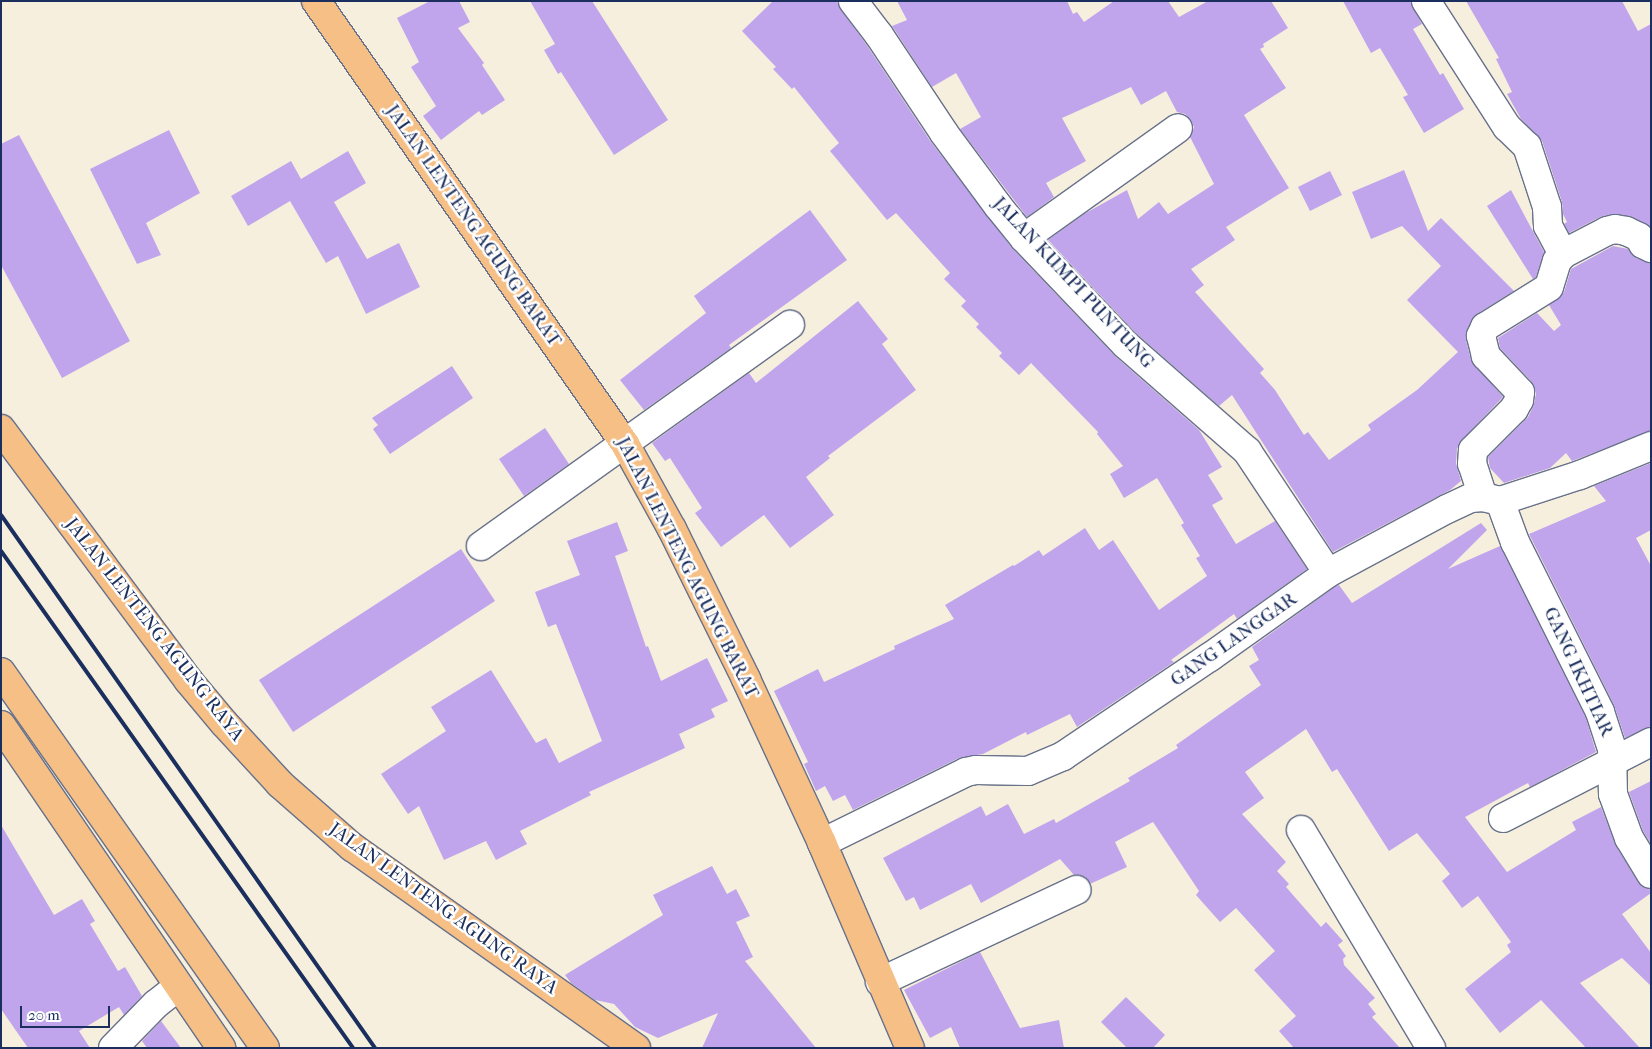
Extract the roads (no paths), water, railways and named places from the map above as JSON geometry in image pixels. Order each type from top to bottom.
[{"type":"main road","name":"JALAN LENTENG AGUNG BARAT","points":[[316,1],[625,444],[672,529],[822,843],[880,982],[910,1048]]},
{"type":"main road","name":"JALAN LENTENG AGUNG RAYA","points":[[1,429],[188,680],[224,724],[280,784],[352,847],[636,1048]]},
{"type":"main road","points":[[1,672],[265,1048]]},
{"type":"main road","points":[[1,724],[220,1048]]},
{"type":"main road","points":[[199,1018],[231,1000]]},
{"type":"street","name":"JALAN KUMPI PUNTUNG","points":[[852,1],[879,35],[944,133],[1024,238],[1126,345],[1247,451],[1328,573]]},
{"type":"street","points":[[1426,1],[1507,127],[1527,146],[1547,207],[1550,231],[1563,254],[1615,229],[1639,237],[1643,244],[1651,248]]},
{"type":"street","points":[[1024,238],[1178,128]]},
{"type":"street","name":"GANG IKHTIAR","points":[[1563,254],[1557,261],[1549,286],[1485,327],[1480,336],[1486,356],[1520,392],[1519,400],[1514,410],[1473,450],[1472,464],[1515,542],[1600,712],[1609,737],[1613,760],[1613,794],[1629,838],[1651,874]]},
{"type":"street","points":[[481,546],[790,325]]},
{"type":"street","name":"GANG LANGGAR","points":[[822,843],[966,772],[976,770],[1028,771],[1063,756],[1245,633],[1328,573],[1471,498],[1491,499],[1580,475],[1651,446]]},
{"type":"street","points":[[1503,818],[1651,742]]},
{"type":"street","points":[[1301,830],[1431,1048]]},
{"type":"street","points":[[880,982],[1076,890]]},
{"type":"street","points":[[113,1048],[156,1004],[179,986]]},
{"type":"railway","points":[[1,515],[375,1048]]},
{"type":"railway","points":[[1,551],[353,1048]]}]
